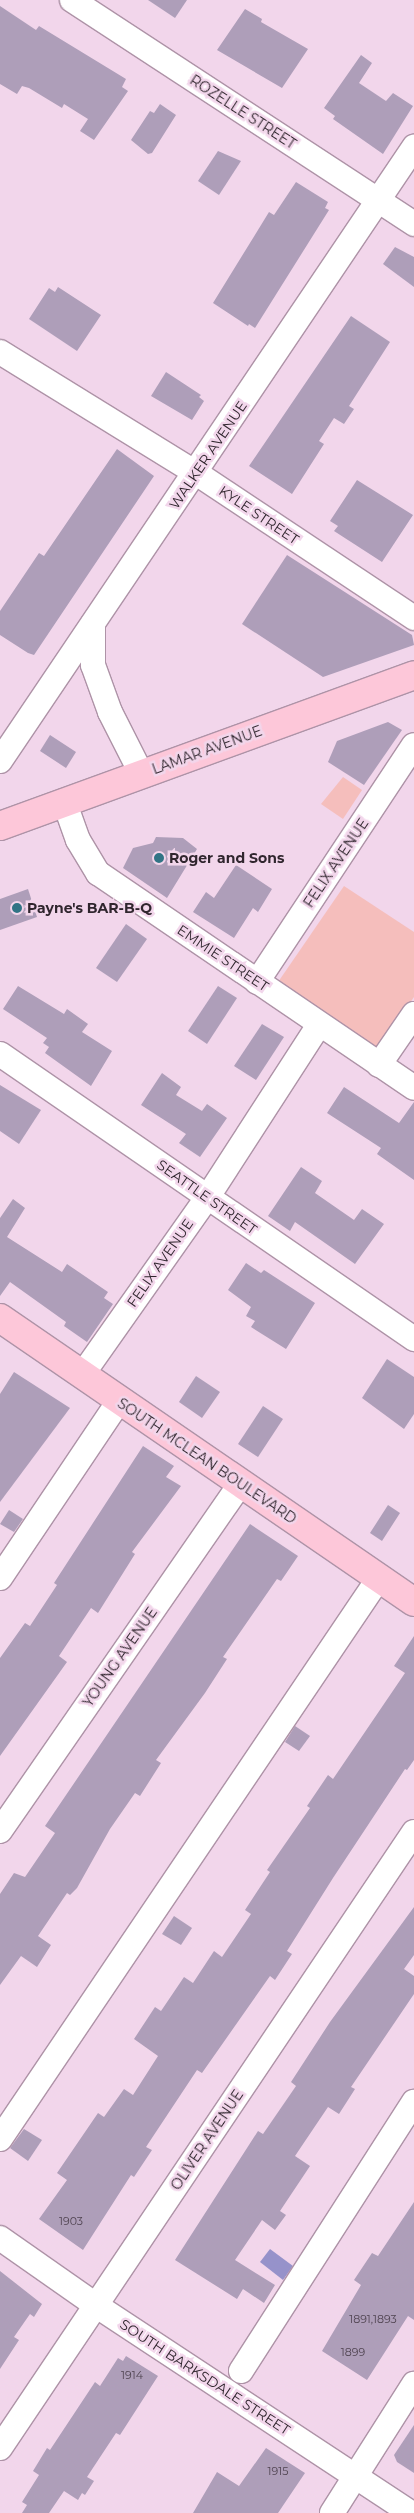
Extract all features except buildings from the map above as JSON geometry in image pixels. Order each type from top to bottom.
[{"type":"main road","name":"LAMAR AVENUE","points":[[0,826],[64,801],[414,675]]},
{"type":"main road","name":"SOUTH MCLEAN BOULEVARD","points":[[2,1323],[82,1375],[414,1602]]},
{"type":"street","name":"ROZELLE STREET","points":[[72,0],[414,224]]},
{"type":"street","name":"WALKER AVENUE","points":[[0,761],[196,474],[414,148]]},
{"type":"street","name":"KYLE STREET","points":[[0,352],[196,474],[414,618]]},
{"type":"street","points":[[94,624],[93,665],[110,712],[141,773]]},
{"type":"street","name":"FELIX AVENUE","points":[[257,982],[414,745]]},
{"type":"street","name":"EMMIE STREET","points":[[64,801],[78,840],[98,873],[414,1088]]},
{"type":"street","points":[[379,1065],[414,1014]]},
{"type":"street","name":"FELIX AVENUE","points":[[82,1375],[207,1198],[319,1025]]},
{"type":"street","name":"SEATTLE STREET","points":[[0,1054],[414,1339]]},
{"type":"street","points":[[0,1578],[120,1401]]},
{"type":"street","name":"YOUNG AVENUE","points":[[0,1831],[240,1484]]},
{"type":"street","points":[[0,2139],[379,1578]]},
{"type":"street","name":"OLIVER AVENUE","points":[[0,2448],[414,1832]]},
{"type":"street","points":[[241,2371],[414,2102]]},
{"type":"street","name":"SOUTH BARKSDALE STREET","points":[[0,2238],[97,2306],[412,2513]]},
{"type":"street","points":[[332,2513],[414,2384]]},
{"type":"shaded area","points":[[343,777],[362,790],[343,819],[321,804]]},
{"type":"shaded area","points":[[344,886],[414,932],[414,997],[377,1052],[276,985]]},
{"type":"shaded area","points":[[270,2249],[293,2266],[283,2280],[260,2262]]},
{"type":"place","name":"Roger and Sons","points":[[159,858]]},
{"type":"place","name":"Payne's BAR-B-Q","points":[[17,908]]}]
